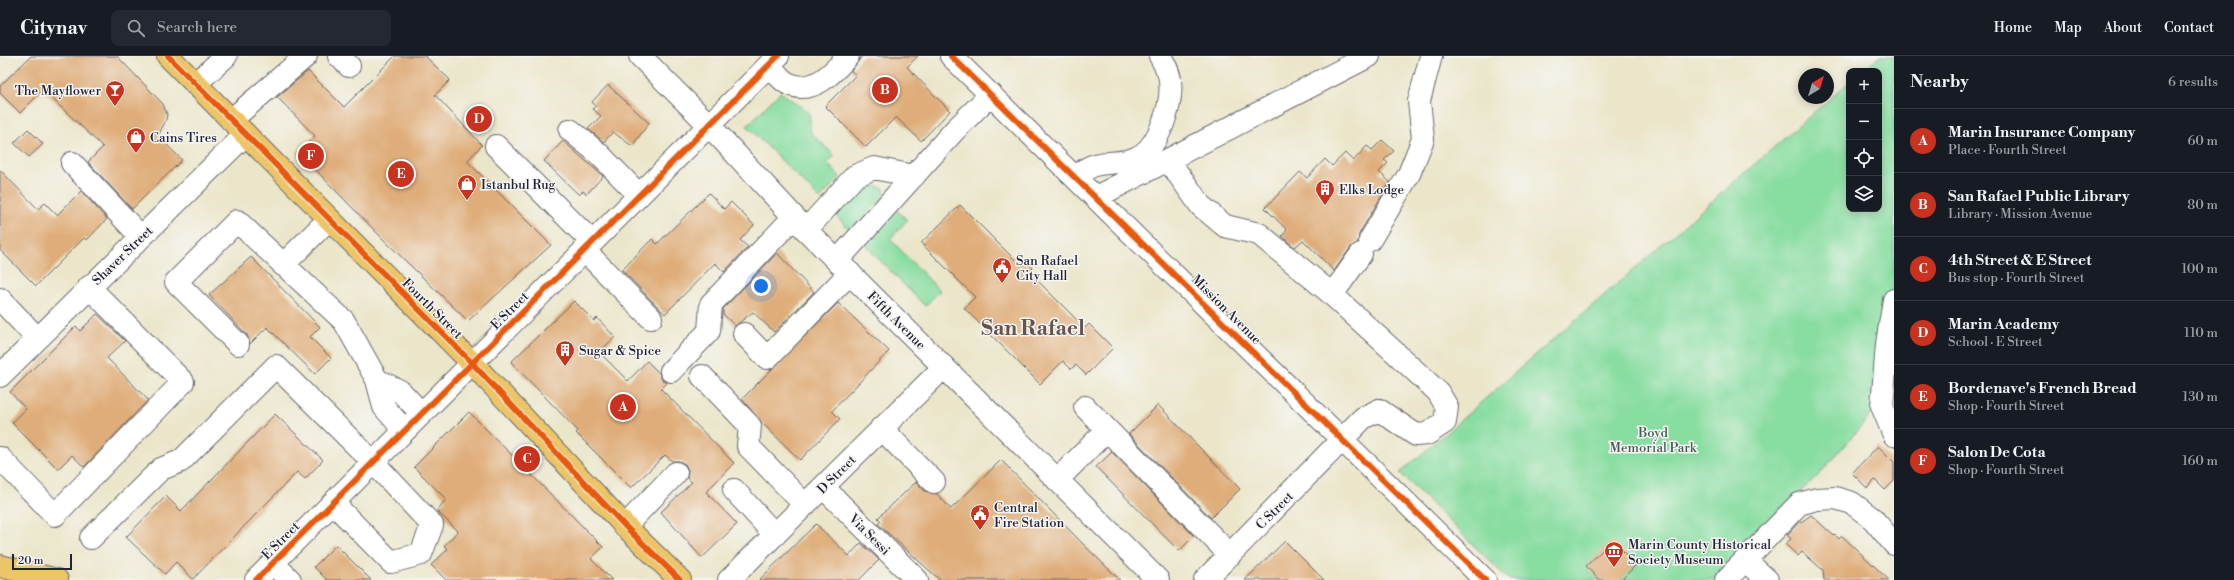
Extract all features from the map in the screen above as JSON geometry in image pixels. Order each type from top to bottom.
[{"type":"main road","name":"Fourth Street","points":[[168,56],[472,363],[625,526],[680,580]]},
{"type":"main road","points":[[0,566],[57,580]]},
{"type":"street","points":[[195,84],[226,56]]},
{"type":"street","name":"Shaver Street","points":[[0,376],[141,237],[238,128],[306,56]]},
{"type":"street","name":"Fifth Avenue","points":[[640,56],[708,125],[800,224],[1158,580]]},
{"type":"street","points":[[773,61],[786,83],[803,87],[818,84],[836,69],[848,56]]},
{"type":"street","name":"Mission Avenue","points":[[952,56],[1485,580]]},
{"type":"street","points":[[1076,178],[1083,170],[1093,164],[1138,157],[1152,146],[1168,109],[1171,96],[1170,80],[1160,56]]},
{"type":"street","points":[[1096,197],[1369,56]]},
{"type":"street","points":[[1168,160],[1201,206],[1225,226],[1259,234],[1332,295],[1366,247],[1409,174],[1423,139],[1419,101],[1431,56]]},
{"type":"street","name":"E Street","points":[[256,580],[773,61]]},
{"type":"street","points":[[744,334],[767,358],[843,267],[914,176],[991,94]]},
{"type":"street","points":[[570,130],[598,154],[639,195]]},
{"type":"street","points":[[496,146],[588,246],[651,318]]},
{"type":"street","points":[[72,164],[141,237]]},
{"type":"street","points":[[671,371],[709,331],[711,304],[855,176],[874,168],[914,176]]},
{"type":"street","points":[[283,265],[329,219]]},
{"type":"street","points":[[238,344],[176,282],[237,221],[344,321],[377,380],[384,407],[404,430]]},
{"type":"street","points":[[0,458],[55,514],[183,382],[89,287]]},
{"type":"street","name":"C Street","points":[[1205,580],[1363,418],[1380,410],[1416,435],[1427,434],[1445,422],[1446,407],[1438,392],[1332,295]]},
{"type":"street","points":[[0,300],[37,338]]},
{"type":"street","points":[[1894,300],[1887,344],[1882,406],[1894,435]]},
{"type":"street","points":[[91,538],[161,469],[182,461],[276,366],[373,462],[432,525],[420,554],[391,562],[333,503]]},
{"type":"street","name":"D Street","points":[[729,580],[944,367]]},
{"type":"street","points":[[702,376],[750,426],[748,446],[805,506]]},
{"type":"street","points":[[377,380],[400,391],[421,413]]},
{"type":"street","points":[[1085,407],[1230,555]]},
{"type":"street","points":[[881,428],[934,482]]},
{"type":"street","points":[[1057,480],[1107,430]]},
{"type":"street","points":[[625,526],[676,473]]},
{"type":"street","name":"Via Sessi","points":[[823,487],[917,580]]},
{"type":"street","points":[[734,490],[775,535]]},
{"type":"street","points":[[1726,580],[1799,504],[1817,499],[1835,498],[1852,503],[1873,519],[1894,544]]},
{"type":"street","points":[[1745,560],[1767,580]]},
{"type":"street","points":[[273,563],[290,580]]},
{"type":"green space","name":"Boyd Memorial Park","points":[[1879,56],[1894,56],[1894,388],[1816,478],[1783,507],[1714,580],[1509,580],[1400,473],[1824,104],[1834,104],[1834,95],[1846,85],[1846,212],[1882,212],[1882,68],[1865,68]]},
{"type":"green space","points":[[780,92],[809,112],[811,133],[835,156],[827,163],[840,177],[820,199],[747,126]]},
{"type":"green space","points":[[870,185],[884,188],[885,196],[850,230],[833,213],[852,191]]},
{"type":"green space","points":[[897,210],[907,220],[890,239],[940,291],[925,306],[864,244]]},
{"type":"building","points":[[31,56],[117,56],[163,104],[167,114],[166,120],[158,136],[182,160],[132,209],[88,162],[103,147],[43,90],[20,113],[0,93],[0,86]]},
{"type":"building","points":[[395,56],[425,56],[450,80],[435,95],[482,145],[467,161],[551,245],[468,321],[386,242],[298,152],[315,136],[277,97],[308,71],[344,107]]},
{"type":"building","points":[[862,56],[918,56],[907,67],[950,111],[921,141],[896,117],[866,147],[825,106],[856,75],[851,71]]},
{"type":"building","points":[[608,85],[649,123],[632,146],[613,132],[604,142],[588,129],[601,116],[593,109],[596,106],[592,102]]},
{"type":"building","points":[[28,129],[43,144],[29,157],[14,143]]},
{"type":"building","name":"Elks Lodge","points":[[1382,140],[1394,151],[1384,160],[1388,163],[1379,172],[1390,182],[1359,234],[1358,242],[1351,247],[1334,271],[1303,240],[1295,247],[1289,243],[1282,236],[1287,230],[1265,208],[1300,172],[1307,178],[1325,159],[1332,166],[1345,153],[1353,161],[1367,146],[1372,150]]},
{"type":"building","points":[[563,141],[603,176],[587,194],[583,191],[579,195],[544,161]]},
{"type":"building","points":[[0,170],[38,209],[45,203],[57,215],[81,191],[107,219],[87,240],[84,238],[36,286],[0,250]]},
{"type":"building","points":[[709,193],[724,209],[731,202],[754,225],[740,240],[748,247],[724,272],[715,263],[665,314],[622,270],[652,239],[657,244]]},
{"type":"building","name":"San Rafael City Hall","points":[[960,205],[1015,260],[1020,254],[1033,268],[1029,272],[1085,328],[1089,324],[1113,348],[1086,375],[1076,365],[1071,369],[1063,361],[1040,384],[964,308],[975,297],[921,243]]},
{"type":"building","points":[[777,253],[814,292],[774,332],[753,312],[735,326],[723,314],[723,309]]},
{"type":"building","points":[[251,257],[320,327],[310,337],[331,358],[315,374],[267,327],[250,344],[247,335],[209,295]]},
{"type":"building","points":[[574,301],[594,321],[597,318],[615,337],[599,352],[628,381],[647,361],[659,373],[662,380],[667,383],[661,389],[734,463],[706,492],[737,524],[702,558],[661,512],[692,482],[687,478],[688,470],[685,464],[679,461],[672,461],[665,455],[631,488],[576,433],[578,431],[511,362]]},
{"type":"building","points":[[838,303],[889,351],[832,411],[840,419],[800,460],[762,423],[742,399]]},
{"type":"building","points":[[97,314],[125,341],[107,358],[148,400],[84,467],[72,455],[58,469],[12,423],[26,409],[10,392],[76,326],[80,331]]},
{"type":"building","points":[[1158,405],[1240,489],[1211,518],[1129,434]]},
{"type":"building","points":[[469,412],[603,547],[591,559],[612,580],[446,580],[431,565],[448,549],[444,546],[458,531],[437,511],[446,499],[414,467]]},
{"type":"building","points":[[275,414],[323,460],[305,479],[297,472],[193,579],[176,562],[165,574],[126,537],[166,496],[181,511]]},
{"type":"building","points":[[1878,446],[1894,462],[1894,481],[1885,490],[1875,480],[1867,488],[1852,473]]},
{"type":"building","points":[[1112,452],[1194,536],[1179,551],[1096,467]]},
{"type":"building","name":"Central Fire Station","points":[[1001,460],[1120,580],[940,580],[878,524],[881,521],[878,518],[916,482],[925,491],[937,494],[951,509]]},
{"type":"building","points":[[1811,515],[1834,536],[1835,535],[1839,539],[1842,536],[1889,580],[1824,580],[1823,570],[1802,552],[1798,556],[1785,544],[1791,539],[1787,535],[1800,521],[1801,522]]},
{"type":"building","points":[[816,524],[849,556],[861,543],[879,560],[859,580],[759,580]]},
{"type":"building","points":[[1285,541],[1324,580],[1245,580]]},
{"type":"building","points":[[1612,541],[1636,565],[1621,580],[1599,580],[1586,566]]},
{"type":"building","points":[[336,545],[371,580],[327,580],[314,567]]},
{"type":"cycle path","points":[[168,56],[472,363],[625,526],[680,580]]},
{"type":"cycle path","points":[[256,580],[778,56]]},
{"type":"cycle path","points":[[951,56],[1485,580]]},
{"type":"place","name":"San Rafael Public Library","points":[[885,90]]},
{"type":"place","name":"The Mayflower","points":[[115,107]]},
{"type":"place","name":"Marin Academy","points":[[479,119]]},
{"type":"place","name":"Cains Tires","points":[[136,154]]},
{"type":"place","name":"Salon De Cota","points":[[311,156]]},
{"type":"place","name":"Bordenave's French Bread","points":[[401,174]]},
{"type":"place","name":"Istanbul Rug","points":[[467,201]]},
{"type":"place","name":"Elks Lodge","points":[[1325,206]]},
{"type":"place","name":"San Rafael City Hall","points":[[1002,284]]},
{"type":"place","name":"Sugar & Spice","points":[[565,367]]},
{"type":"place","name":"Marin Insurance Company","points":[[623,407]]},
{"type":"place","name":"4th Street & E Street","points":[[527,459]]},
{"type":"place","name":"Central Fire Station","points":[[980,531]]},
{"type":"place","name":"Marin County Historical Society Museum","points":[[1614,568]]},
{"type":"district","name":"San Rafael","points":[[1033,328]]}]
